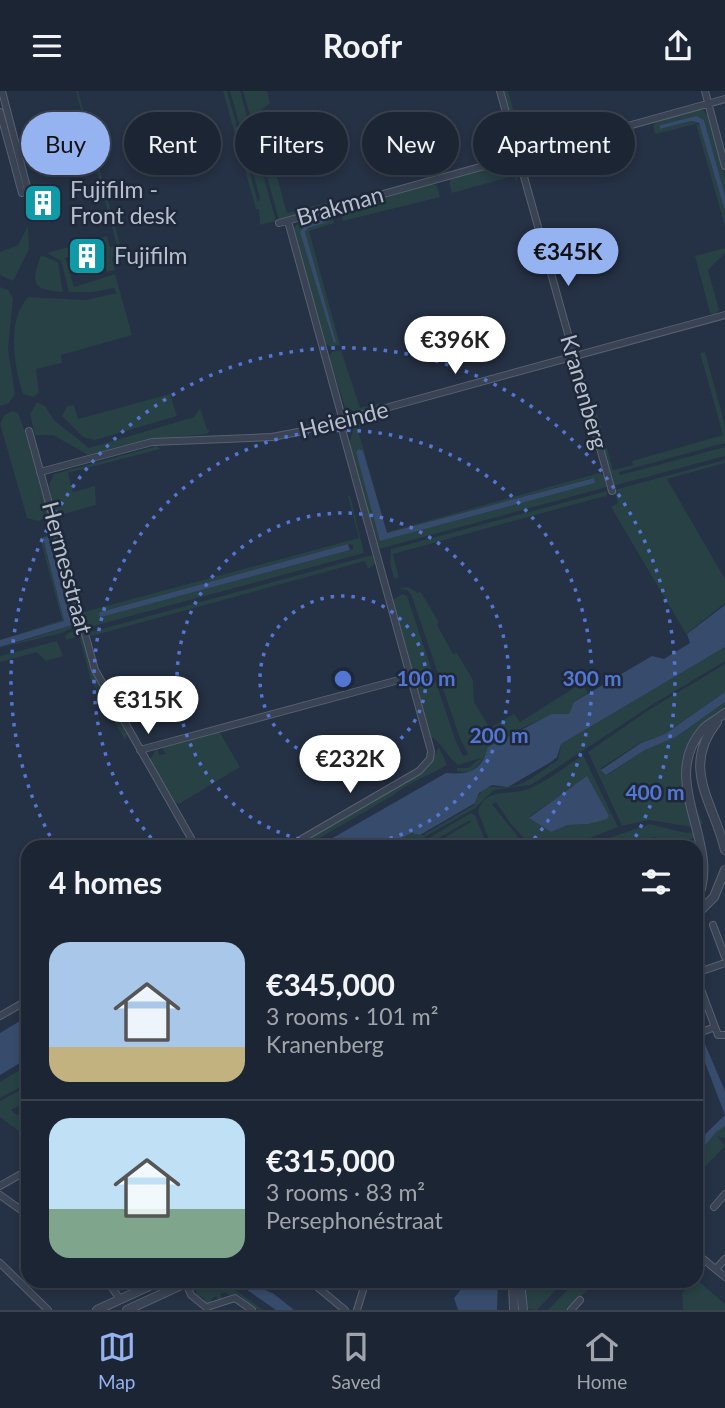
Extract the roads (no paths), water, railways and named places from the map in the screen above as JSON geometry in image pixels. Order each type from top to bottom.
[{"type":"street","points":[[0,112],[25,192],[2,91]]},
{"type":"street","name":"Kranenberg","points":[[500,91],[506,112]]},
{"type":"street","points":[[705,91],[725,166]]},
{"type":"street","name":"Brakman","points":[[635,124],[725,99]]},
{"type":"street","name":"Brakman","points":[[279,223],[473,169]]},
{"type":"street","name":"Kranenberg","points":[[523,175],[612,491]]},
{"type":"street","points":[[288,221],[431,751],[426,765],[300,840]]},
{"type":"street","name":"Heieinde","points":[[40,472],[152,442],[272,437],[342,422],[725,315]]},
{"type":"street","name":"Hermesstraat","points":[[29,431],[95,670],[192,840]]},
{"type":"street","points":[[139,750],[410,677]]},
{"type":"street","points":[[723,715],[702,745],[699,767],[725,850]]},
{"type":"street","points":[[703,891],[710,880],[713,860],[709,836],[690,783],[689,761],[699,735],[723,715]]},
{"type":"street","points":[[703,908],[714,897],[725,870]]},
{"type":"street","points":[[703,971],[725,960],[713,925]]},
{"type":"street","points":[[703,994],[718,1035],[725,1035]]},
{"type":"street","points":[[0,1016],[21,1004]]},
{"type":"street","points":[[703,1031],[715,1027]]},
{"type":"street","points":[[0,1186],[21,1174]]},
{"type":"street","points":[[714,1206],[725,1194]]},
{"type":"street","points":[[0,1195],[21,1210]]},
{"type":"street","points":[[703,1259],[725,1277]]},
{"type":"street","points":[[716,1269],[725,1259]]},
{"type":"street","points":[[0,1263],[21,1284]]},
{"type":"street","points":[[26,1288],[48,1310]]},
{"type":"street","points":[[112,1288],[120,1299]]},
{"type":"street","points":[[97,1310],[144,1288]]},
{"type":"street","points":[[127,1310],[174,1288]]},
{"type":"street","points":[[190,1288],[194,1298],[207,1309],[235,1298],[253,1310]]},
{"type":"street","points":[[318,1288],[345,1310]]},
{"type":"street","points":[[357,1310],[364,1288]]},
{"type":"street","points":[[513,1288],[514,1310]]},
{"type":"street","points":[[521,1288],[523,1310]]},
{"type":"street","points":[[571,1310],[580,1300]]},
{"type":"water","points":[[696,116],[704,120],[725,195],[725,211],[699,123],[691,121],[660,129],[660,125]]},
{"type":"water","points":[[326,219],[327,222],[308,228],[305,232],[336,342],[334,343],[300,232],[305,225]]},
{"type":"water","points":[[359,449],[363,451],[387,533],[594,478],[595,483],[380,541],[356,452]]},
{"type":"water","points":[[48,537],[72,625],[0,647],[0,640],[64,621],[43,538]]},
{"type":"water","points":[[348,544],[350,550],[101,617],[99,615],[100,612]]},
{"type":"water","points":[[725,605],[725,647],[561,744],[557,757],[551,762],[508,787],[492,785],[479,793],[475,803],[420,835],[411,833],[398,840],[329,840],[446,773],[473,770],[482,762],[488,747],[552,714],[569,714],[574,702],[652,656],[664,659],[690,643],[687,634]]},
{"type":"water","points":[[725,692],[725,702],[676,737],[645,750],[606,775],[601,770],[641,743],[665,734]]},
{"type":"water","points":[[587,776],[609,816],[607,819],[568,825],[551,832],[529,818]]},
{"type":"water","points":[[21,1020],[21,1062],[0,1075],[0,1033]]},
{"type":"water","points":[[705,1044],[725,1091],[725,1115],[703,1057]]},
{"type":"water","points":[[725,1115],[725,1126],[703,1148],[703,1136]]},
{"type":"water","points":[[244,1288],[261,1288],[274,1294],[294,1310],[276,1310]]},
{"type":"water","points":[[462,1288],[498,1288],[497,1310],[458,1310],[454,1298]]},
{"type":"place","name":"Fujifilm - Front desk","points":[[43,203]]},
{"type":"place","name":"Fujifilm","points":[[87,256]]}]
